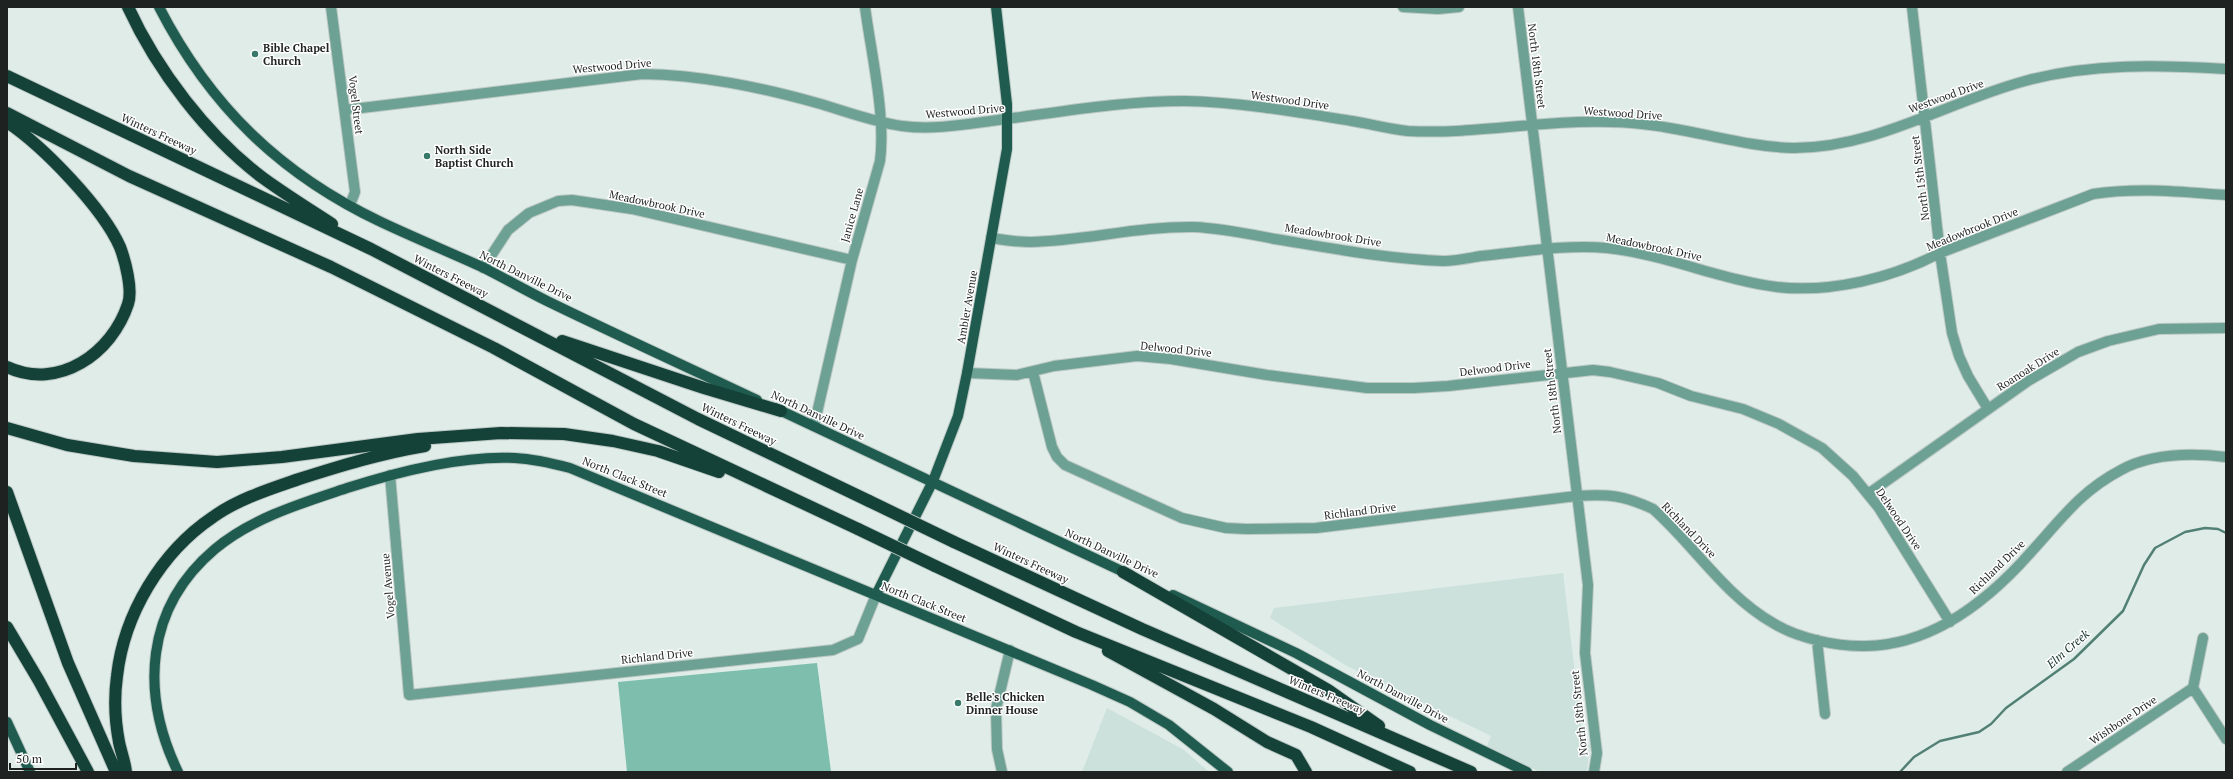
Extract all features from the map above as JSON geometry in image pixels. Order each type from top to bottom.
[{"type":"highway","points":[[128,7],[158,64],[185,101],[221,140],[262,177],[371,249]]},
{"type":"highway","name":"Winters Freeway","points":[[7,76],[371,249],[698,419],[954,542],[1142,629],[1471,772]]},
{"type":"highway","points":[[7,112],[129,176],[331,267],[494,348],[634,424],[788,498],[858,529],[1076,632],[1312,726],[1410,772]]},
{"type":"highway","points":[[7,122],[57,165],[95,207],[120,247],[128,276],[129,302],[117,328],[104,348],[82,363],[62,372],[37,374],[14,371],[7,367]]},
{"type":"highway","points":[[510,321],[580,347],[704,388],[781,411]]},
{"type":"highway","points":[[7,428],[67,445],[126,455],[217,462],[282,457],[418,439],[501,433],[564,434],[613,441],[658,451],[788,498]]},
{"type":"highway","points":[[126,772],[116,714],[117,676],[121,654],[134,614],[143,596],[162,567],[184,540],[213,516],[244,499],[282,485],[345,464],[404,450],[501,433]]},
{"type":"highway","points":[[7,492],[68,662],[116,772]]},
{"type":"highway","points":[[1123,572],[1328,690],[1402,741]]},
{"type":"highway","points":[[7,627],[39,681],[88,772]]},
{"type":"highway","points":[[1076,632],[1137,669],[1214,709],[1267,742],[1296,755],[1312,772]]},
{"type":"highway","points":[[1296,755],[1306,772]]},
{"type":"main road","name":"North Danville Drive","points":[[158,7],[198,74],[234,117],[266,148],[297,172],[380,222],[483,268],[781,411],[934,481],[1296,653],[1430,725],[1527,772]]},
{"type":"main road","name":"Ambler Avenue","points":[[876,595],[934,481],[958,416],[967,373],[1007,149],[1008,119],[996,7]]},
{"type":"main road","name":"North Clack Street","points":[[178,772],[170,756],[158,718],[153,676],[158,638],[177,593],[197,566],[216,548],[238,533],[279,513],[316,498],[390,475],[422,468],[484,459],[514,458],[537,460],[570,468],[1010,650],[1130,702],[1169,725],[1228,772]]},
{"type":"main road","points":[[7,722],[30,772]]},
{"type":"street","name":"Vogel Street","points":[[331,7],[355,192],[350,205]]},
{"type":"street","name":"Janice Lane","points":[[814,426],[852,260],[880,161],[882,147],[865,7]]},
{"type":"street","points":[[1403,7],[1438,9],[1459,7]]},
{"type":"street","name":"North 18th Street","points":[[1518,7],[1576,496],[1588,585],[1585,653],[1597,753],[1594,772]]},
{"type":"street","name":"North 15th Street","points":[[1912,7],[1940,253],[1951,328],[1959,356],[1968,376],[1988,409]]},
{"type":"street","name":"Westwood Drive","points":[[345,110],[642,74],[677,74],[739,84],[904,126],[938,128],[1113,105],[1184,101],[1238,104],[1403,130],[1456,132],[1594,121],[1642,124],[1764,145],[1795,148],[1839,145],[1878,135],[1925,116],[2025,81],[2066,72],[2149,65],[2226,69]]},
{"type":"street","name":"Meadowbrook Drive","points":[[991,238],[1027,242],[1067,240],[1161,228],[1194,227],[1231,230],[1383,255],[1446,261],[1547,249],[1608,248],[1666,260],[1776,287],[1806,289],[1867,280],[1920,264],[1940,253],[2094,194],[2116,191],[2147,190],[2226,195]]},
{"type":"street","name":"Meadowbrook Drive","points":[[483,268],[508,230],[529,213],[558,201],[572,200],[632,209],[852,260]]},
{"type":"street","name":"Roanoak Drive","points":[[1868,494],[1988,409],[2056,364],[2108,341],[2159,329],[2226,328]]},
{"type":"street","name":"Delwood Drive","points":[[967,373],[998,375],[1033,372],[1054,366],[1137,356],[1171,359],[1267,375],[1367,388],[1448,386],[1562,372],[1593,370],[1610,372],[1658,384],[1691,396],[1743,409],[1779,424],[1822,448],[1853,476],[1879,508],[1950,622]]},
{"type":"street","name":"Richland Drive","points":[[1033,372],[1052,447],[1057,457],[1065,465],[1164,510],[1208,524],[1246,529],[1316,528],[1576,496],[1613,494],[1636,501],[1653,509],[1667,521],[1744,604],[1774,624],[1817,640],[1855,646],[1882,646],[1924,634],[1950,622],[1986,596],[2032,551],[2077,499],[2122,469],[2149,459],[2181,455],[2226,457]]},
{"type":"street","name":"Vogel Avenue","points":[[390,475],[409,695]]},
{"type":"street","name":"Richland Drive","points":[[409,695],[833,650],[858,639],[876,595]]},
{"type":"street","points":[[2203,638],[2193,688],[2226,739]]},
{"type":"street","points":[[1817,640],[1825,714]]},
{"type":"street","points":[[1002,772],[997,750],[996,709],[1010,650]]},
{"type":"street","name":"Wishbone Drive","points":[[2067,772],[2193,688]]},
{"type":"shaded area","points":[[1563,573],[1583,742],[1590,745],[1587,772],[1540,772],[1487,746],[1491,736],[1347,666],[1270,618],[1274,608]]},
{"type":"shaded area","points":[[1107,708],[1184,750],[1209,772],[1082,772]]},
{"type":"green space","points":[[817,663],[831,772],[627,772],[618,682]]},
{"type":"waterway","name":"Elm Creek","points":[[1900,772],[1914,757],[1940,741],[1979,732],[1991,724],[2006,708],[2074,659],[2123,611],[2144,565],[2155,548],[2185,532],[2205,528],[2218,529],[2226,533]]},
{"type":"place","name":"Bible Chapel Church","points":[[255,54]]},
{"type":"place","name":"North Side Baptist Church","points":[[427,156]]},
{"type":"place","name":"Belle's Chicken Dinner House","points":[[958,703]]}]
